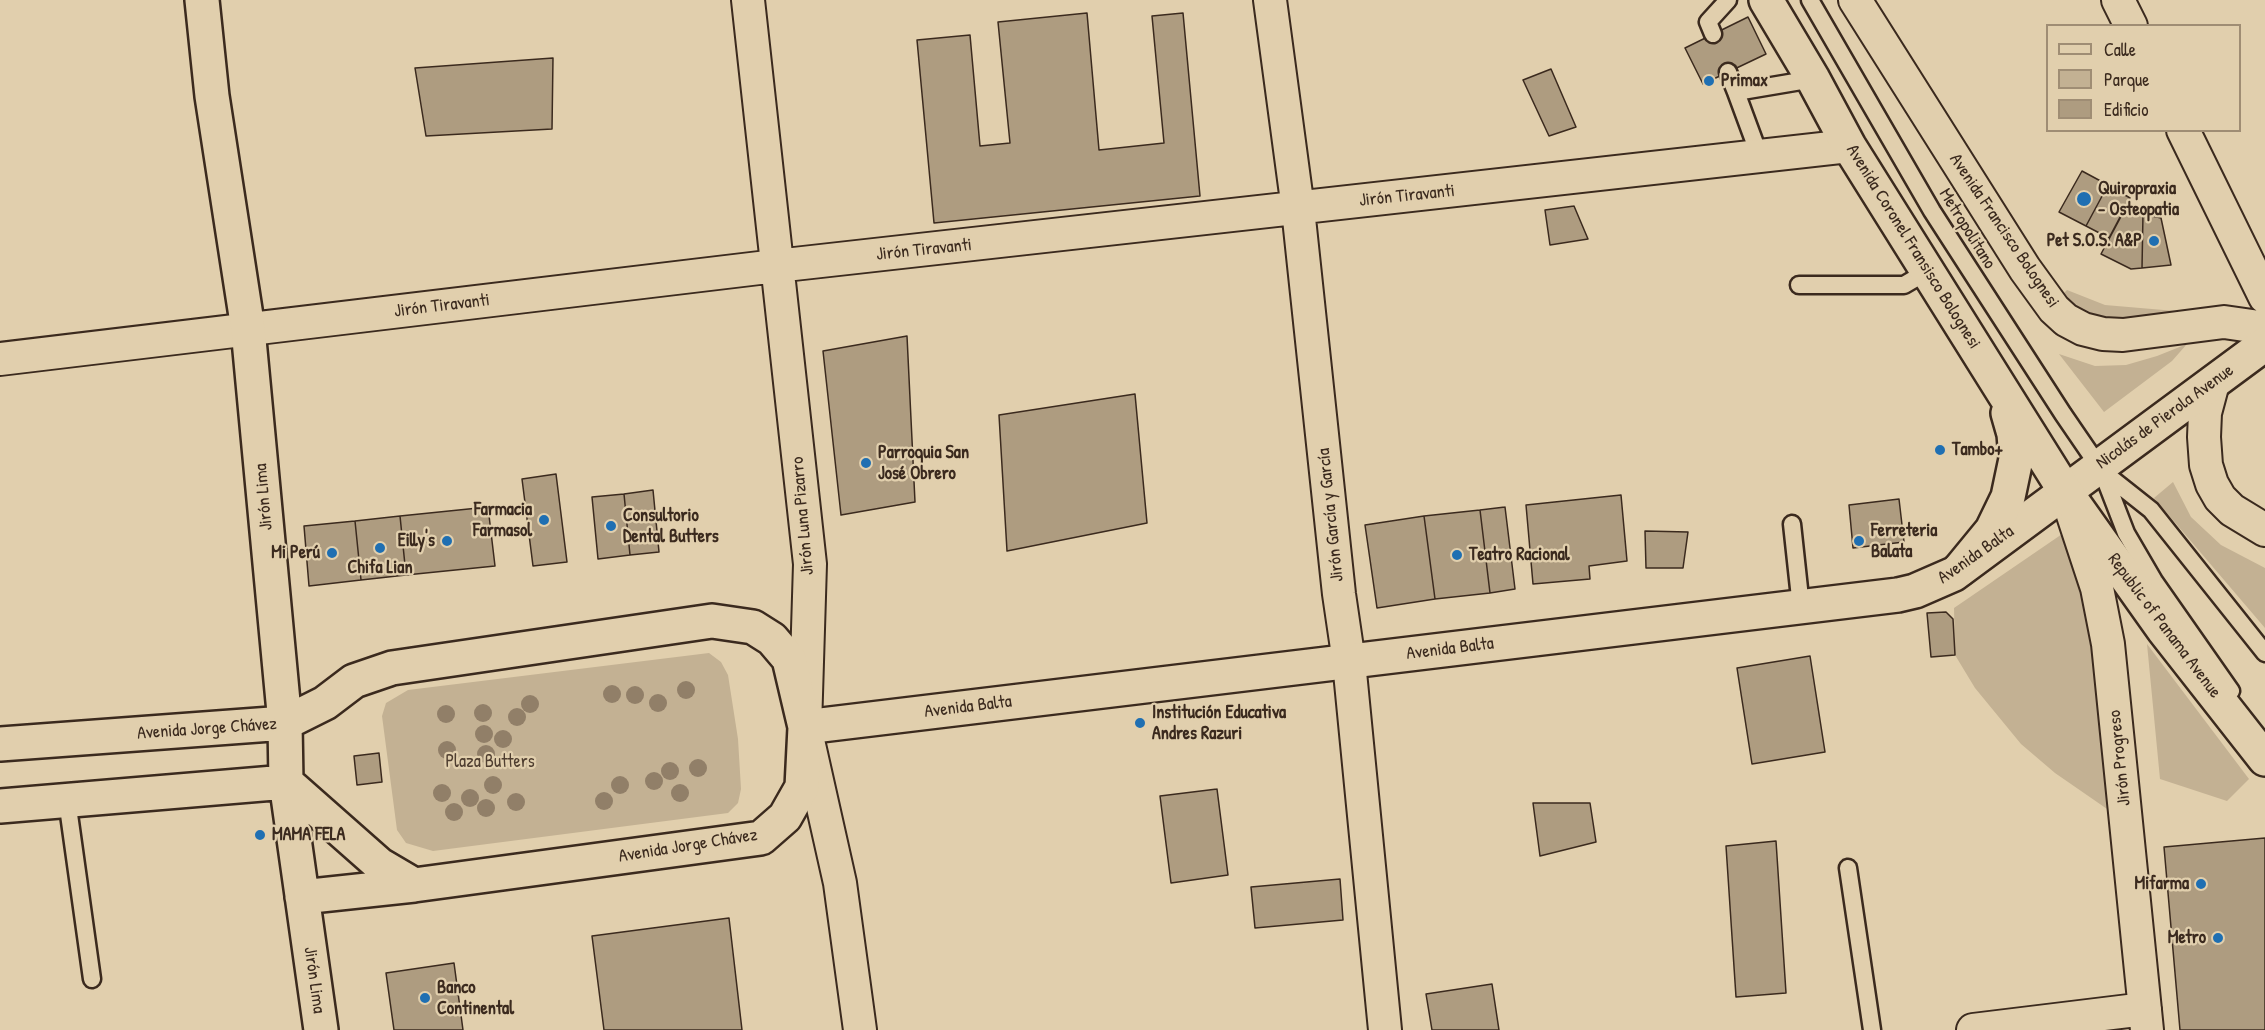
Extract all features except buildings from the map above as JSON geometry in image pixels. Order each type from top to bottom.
[{"type":"main road","name":"Jirón Lima","points":[[202,0],[212,96],[248,329],[285,723],[286,782],[321,1030]]},
{"type":"main road","name":"Avenida Coronel Fransisco Bolognesi","points":[[1766,0],[1813,79],[1849,146],[2065,491]]},
{"type":"main road","name":"Nicolás de Pierola Avenue","points":[[2065,491],[2100,469],[2265,344]]},
{"type":"main road","points":[[1960,569],[1992,530],[2000,516],[2008,497],[2016,459],[2010,419],[1981,354]]},
{"type":"main road","name":"Avenida Balta","points":[[805,727],[1899,595],[1933,585],[1960,569],[2065,491]]},
{"type":"main road","name":"Republic of Panama Avenue","points":[[2065,491],[2163,628],[2265,759]]},
{"type":"main road","name":"Avenida Jorge Chávez","points":[[0,744],[285,723],[325,703],[354,681],[392,668],[712,621],[753,627],[772,639],[789,659],[805,727],[802,787],[785,818],[761,838],[414,885],[302,897]]},
{"type":"main road","points":[[0,806],[286,782],[380,865],[414,885]]},
{"type":"street","name":"Jirón Luna Pizarro","points":[[748,0],[810,564],[805,727],[840,883],[860,1030]]},
{"type":"street","name":"Jirón García y García","points":[[1270,0],[1298,208],[1339,594],[1349,662],[1385,1030]]},
{"type":"street","name":"Avenida Francisco Bolognesi","points":[[1855,0],[2025,269],[2054,309],[2066,320],[2103,334],[2123,335],[2224,322],[2265,328]]},
{"type":"street","points":[[2118,0],[2130,24]]},
{"type":"street","points":[[2184,132],[2265,297]]},
{"type":"street","name":"Jirón Tiravanti","points":[[0,359],[776,266],[1849,146]]},
{"type":"street","points":[[2212,383],[2205,413],[2204,437],[2206,465],[2212,484],[2220,498],[2232,510],[2265,530]]},
{"type":"street","name":"Jirón Progreso","points":[[2065,491],[2094,579],[2108,644],[2133,870],[2146,1019]]},
{"type":"street","points":[[1972,1030],[2146,1019]]},
{"type":"lane","points":[[1713,34],[1708,22],[1728,0]]},
{"type":"lane","name":"Metropolitano","points":[[1810,0],[1932,211],[2100,469],[2126,533],[2154,581],[2244,709],[2265,735]]},
{"type":"lane","points":[[1728,72],[1760,157]]},
{"type":"lane","points":[[1736,92],[1813,79]]},
{"type":"lane","points":[[1799,285],[1905,285],[1928,271]]},
{"type":"lane","name":"Metropolitano","points":[[2100,469],[2151,510],[2265,653]]},
{"type":"lane","points":[[1792,524],[1802,607]]},
{"type":"lane","points":[[67,800],[92,979]]},
{"type":"lane","points":[[1848,868],[1872,1030]]},
{"type":"green space","points":[[2067,290],[2105,305],[2187,312],[2192,316],[2092,323],[2061,296]]},
{"type":"green space","points":[[2187,344],[2172,361],[2104,412],[2059,354],[2095,366],[2126,365]]},
{"type":"green space","points":[[2173,482],[2191,517],[2221,545],[2265,568],[2265,628],[2154,498]]},
{"type":"green space","points":[[2068,530],[2091,639],[2110,811],[2055,773],[2021,744],[1975,688],[1955,655],[1954,608]]},
{"type":"green space","points":[[2147,644],[2249,779],[2227,801],[2160,779]]},
{"type":"green space","name":"Plaza Butters","points":[[709,653],[721,662],[728,675],[738,739],[741,789],[738,803],[728,813],[433,851],[406,843],[397,830],[382,716],[386,703],[408,690]]},
{"type":"place","name":"Primax","points":[[1709,81]]},
{"type":"place","name":"Quiropraxia - Osteopatia","points":[[2084,199]]},
{"type":"place","name":"Pet S.O.S. A&P","points":[[2154,241]]},
{"type":"place","name":"Tambo+","points":[[1940,450]]},
{"type":"place","name":"Parroquia San José Obrero","points":[[866,463]]},
{"type":"place","name":"Farmacia Farmasol","points":[[544,520]]},
{"type":"place","name":"Consultorio Dental Butters","points":[[611,526]]},
{"type":"place","name":"Eilly's","points":[[447,541]]},
{"type":"place","name":"Ferreteria Balata","points":[[1859,541]]},
{"type":"place","name":"Chifa Lian","points":[[380,548]]},
{"type":"place","name":"Mi Perú","points":[[332,553]]},
{"type":"place","name":"Teatro Racional","points":[[1457,555]]},
{"type":"place","name":"Institución Educativa Andres Razuri","points":[[1140,723]]},
{"type":"place","name":"MAMA FELA","points":[[260,835]]},
{"type":"place","name":"Mifarma","points":[[2201,884]]},
{"type":"place","name":"Metro","points":[[2218,938]]},
{"type":"place","name":"Banco Continental","points":[[425,998]]}]
